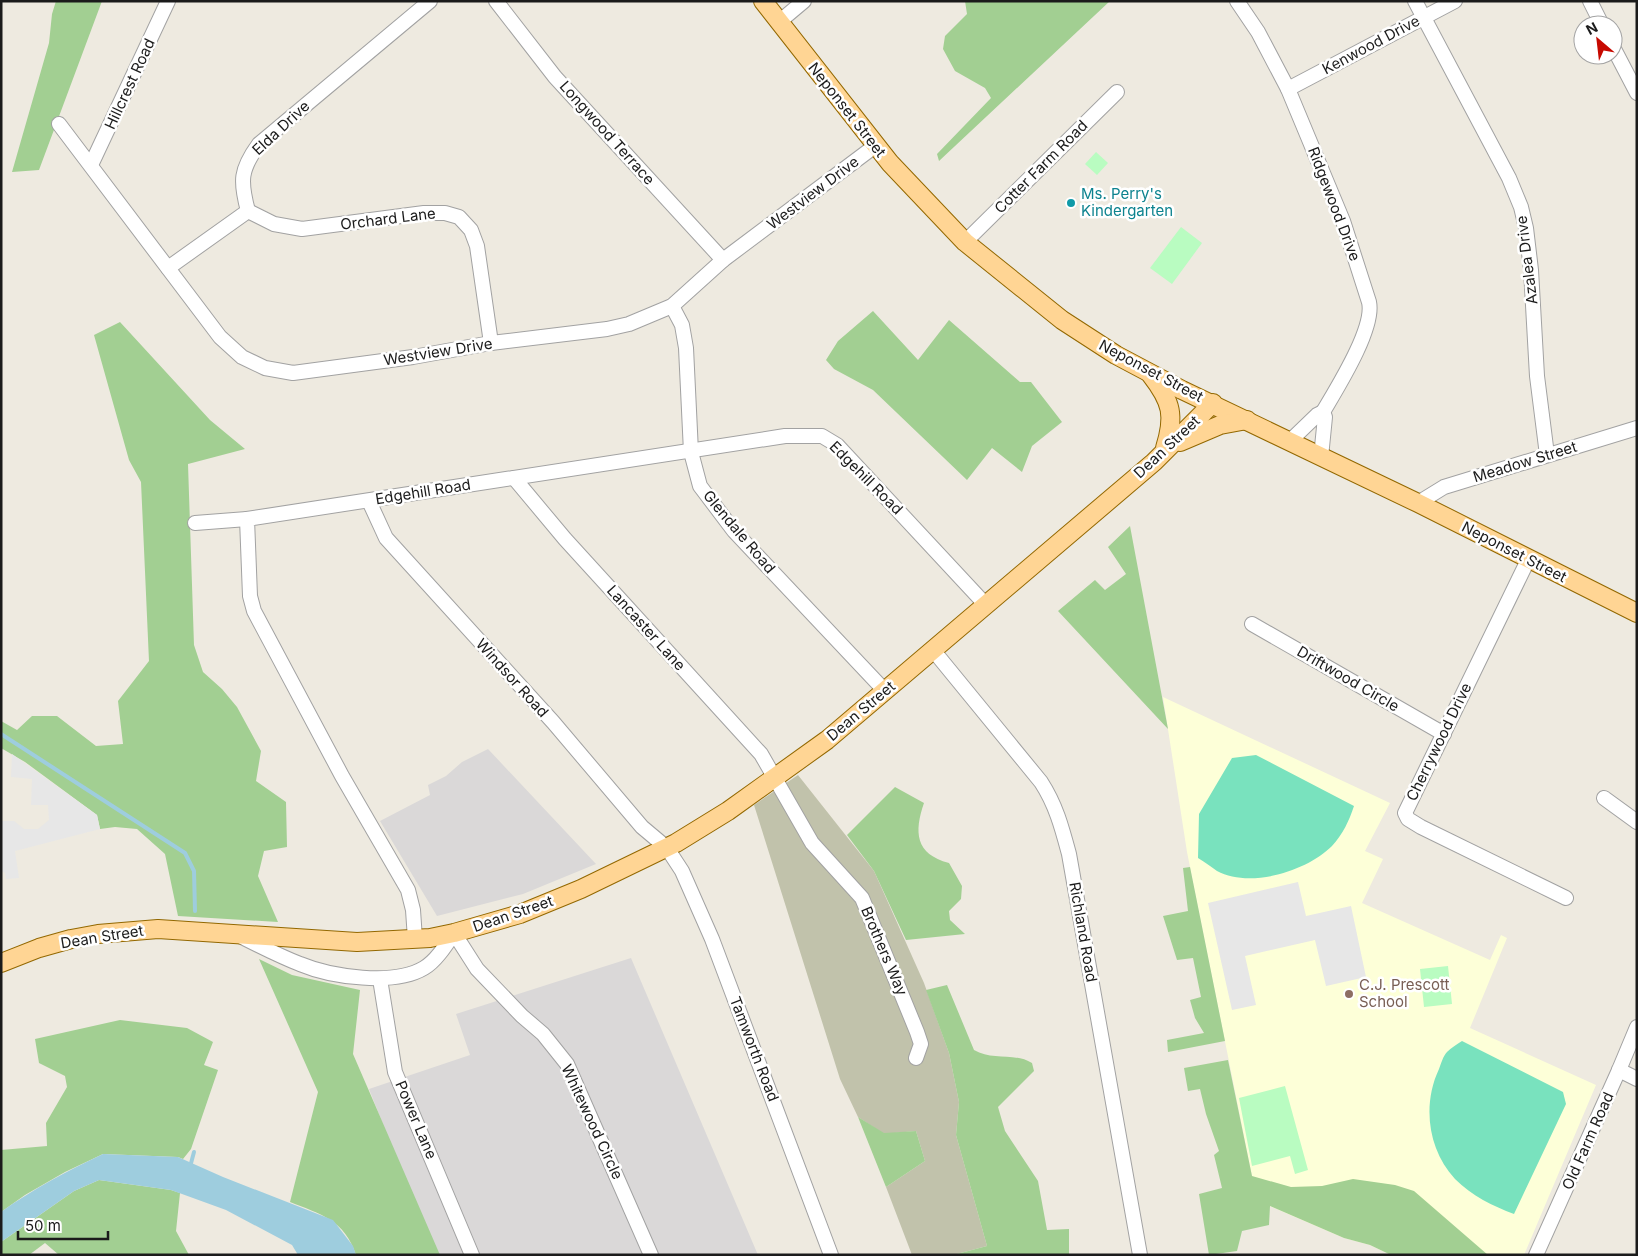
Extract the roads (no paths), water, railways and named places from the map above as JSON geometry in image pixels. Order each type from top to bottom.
[{"type":"main road","name":"Neponset Street","points":[[763,1],[875,146],[965,242],[1062,320],[1116,355],[1148,372],[1637,612]]},
{"type":"main road","points":[[1148,372],[1160,387],[1170,410],[1172,426],[1165,451]]},
{"type":"main road","name":"Dean Street","points":[[1,963],[39,948],[98,934],[158,929],[358,942],[454,934],[520,914],[581,889],[667,848],[728,811],[827,740],[1165,451],[1212,403]]},
{"type":"main road","points":[[1165,451],[1193,436],[1220,425],[1247,420]]},
{"type":"street","name":"Hillcrest Road","points":[[91,165],[168,1]]},
{"type":"street","name":"Elda Drive","points":[[248,211],[242,189],[242,174],[248,159],[259,144],[430,1]]},
{"type":"street","name":"Longwood Terrace","points":[[496,1],[555,77],[723,260]]},
{"type":"street","points":[[779,22],[804,1]]},
{"type":"street","name":"Ridgewood Drive","points":[[1237,1],[1258,32],[1288,89],[1343,221],[1371,312],[1362,337],[1323,412],[1317,415],[1290,441]]},
{"type":"street","name":"Azalea Drive","points":[[1415,1],[1509,178],[1521,207],[1531,270],[1537,376],[1547,455]]},
{"type":"street","name":"Kenwood Drive","points":[[1288,89],[1455,1]]},
{"type":"street","points":[[1590,1],[1597,15]]},
{"type":"street","points":[[1622,65],[1637,93]]},
{"type":"street","name":"Cotter Farm Road","points":[[965,242],[1117,92]]},
{"type":"street","name":"Westview Drive","points":[[59,124],[220,337],[242,357],[279,372],[293,373],[413,357],[491,343],[606,329],[629,324],[672,306],[723,260],[875,146]]},
{"type":"street","points":[[168,268],[248,211]]},
{"type":"street","name":"Orchard Lane","points":[[248,211],[274,224],[302,229],[424,213],[445,213],[459,217],[471,230],[477,246],[491,343]]},
{"type":"street","name":"Glendale Road","points":[[672,306],[682,325],[686,348],[690,452],[700,486],[734,531],[885,691]]},
{"type":"street","name":"Ridgewood Drive","points":[[1321,457],[1325,417],[1323,412]]},
{"type":"street","name":"Meadow Street","points":[[1418,503],[1444,487],[1637,428]]},
{"type":"street","name":"Edgehill Road","points":[[195,523],[247,519],[785,436],[822,436],[837,445],[985,604]]},
{"type":"street","name":"Lancaster Lane","points":[[514,478],[565,539],[761,754],[775,778]]},
{"type":"street","name":"Windsor Road","points":[[369,500],[386,538],[553,722],[642,827],[667,848]]},
{"type":"street","points":[[247,519],[250,596],[254,611],[342,776],[408,890],[413,910],[415,938]]},
{"type":"street","name":"Cherrywood Drive","points":[[1528,560],[1405,813],[1408,819],[1566,898]]},
{"type":"street","name":"Driftwood Circle","points":[[1252,624],[1444,734]]},
{"type":"street","name":"Richland Road","points":[[933,650],[1041,782],[1052,799],[1060,820],[1069,854],[1140,1255]]},
{"type":"street","name":"Brothers Way","points":[[775,778],[812,843],[862,898],[917,1032],[921,1044],[916,1058]]},
{"type":"street","points":[[1604,798],[1637,822]]},
{"type":"street","name":"Tamworth Road","points":[[667,848],[682,871],[712,939],[831,1255]]},
{"type":"street","name":"Dean Street","points":[[236,934],[301,965],[340,974],[380,979],[412,974],[426,967],[454,934]]},
{"type":"street","name":"Whitewood Circle","points":[[454,934],[477,969],[522,1016],[543,1034],[567,1064],[651,1255]]},
{"type":"street","name":"Power Lane","points":[[380,979],[396,1072],[472,1255]]},
{"type":"street","name":"Old Farm Road","points":[[1536,1255],[1637,1027]]},
{"type":"street","points":[[1619,1070],[1637,1079]]},
{"type":"water","points":[[103,1154],[178,1157],[223,1177],[333,1220],[353,1246],[356,1255],[298,1255],[292,1245],[226,1210],[171,1190],[99,1180],[74,1191],[1,1242],[1,1212],[51,1181]]},
{"type":"waterway","points":[[1,734],[185,853],[194,871],[195,911]]},
{"type":"waterway","points":[[190,1167],[194,1152]]},
{"type":"place","name":"Ms. Perry's Kindergarten","points":[[1071,203]]},
{"type":"place","name":"C.J. Prescott School","points":[[1349,994]]}]
